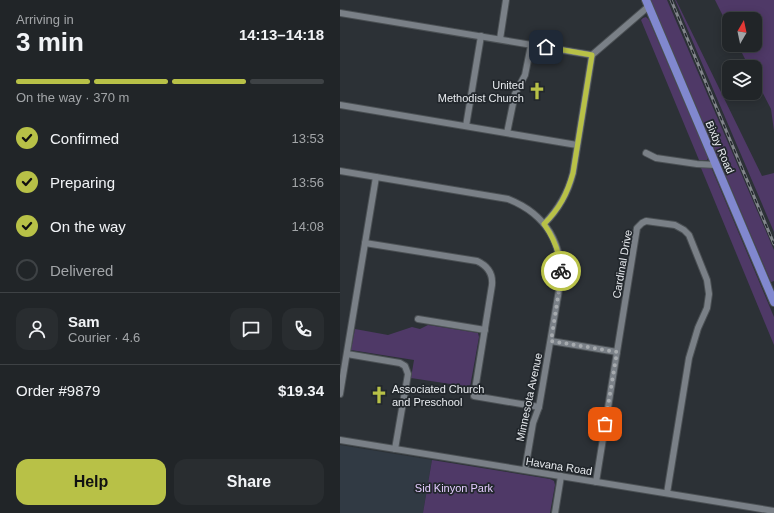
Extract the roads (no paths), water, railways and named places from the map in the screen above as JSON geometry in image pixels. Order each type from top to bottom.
[{"type":"main road","name":"Bixby Road","points":[[647,3],[774,302]]},
{"type":"street","points":[[500,39],[506,0]]},
{"type":"street","points":[[544,224],[556,211],[570,184],[592,55],[647,3]]},
{"type":"street","points":[[340,13],[592,55]]},
{"type":"street","points":[[466,126],[481,36]]},
{"type":"street","points":[[508,133],[514,94],[525,75],[531,45]]},
{"type":"street","points":[[340,105],[577,145]]},
{"type":"street","points":[[646,153],[656,158],[697,164],[716,165]]},
{"type":"street","name":"Minnesota Avenue","points":[[340,171],[508,199],[527,208],[535,214],[552,236],[560,264],[560,284],[539,407],[533,422],[525,470]]},
{"type":"street","points":[[340,394],[376,177]]},
{"type":"street","name":"Cardinal Drive","points":[[596,482],[637,228],[646,221],[675,225],[684,230],[689,236],[707,280],[710,294],[707,308],[698,328],[689,358],[667,493]]},
{"type":"street","points":[[365,243],[478,261],[486,267],[492,281],[474,396],[539,407]]},
{"type":"street","points":[[418,319],[485,330]]},
{"type":"street","points":[[551,341],[617,352]]},
{"type":"street","points":[[347,354],[400,363],[405,366],[408,374],[395,449]]},
{"type":"street","name":"Havana Road","points":[[340,440],[667,493],[754,510],[774,511]]},
{"type":"street","points":[[555,513],[561,476]]},
{"type":"railway","points":[[671,0],[774,244]]},
{"type":"place","name":"United Methodist Church","points":[[537,91]]},
{"type":"place","name":"Associated Church and Preschool","points":[[379,395]]},
{"type":"park label","name":"Sid Kinyon Park","points":[[454,488]]}]
